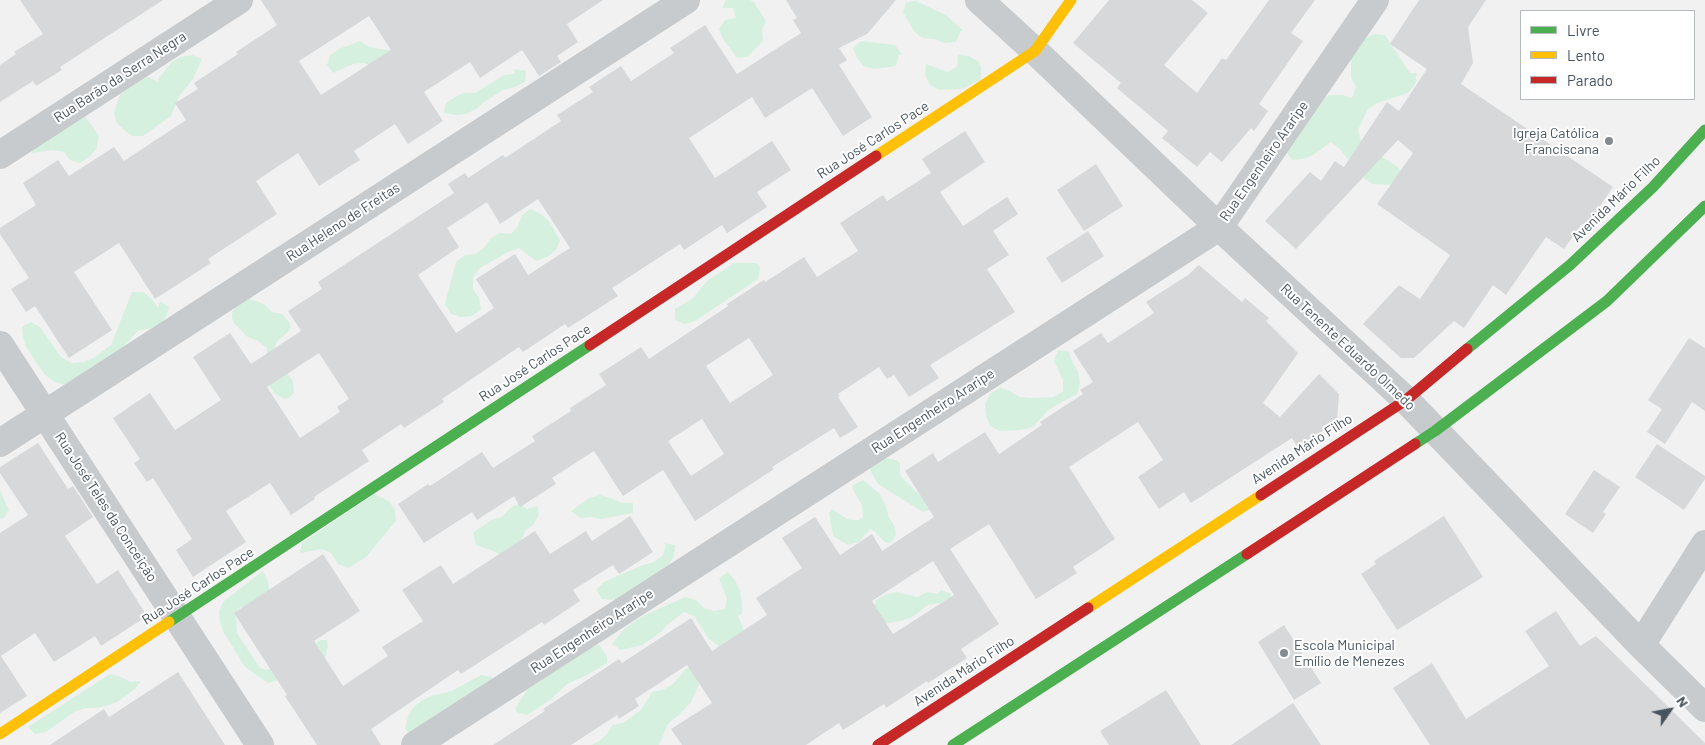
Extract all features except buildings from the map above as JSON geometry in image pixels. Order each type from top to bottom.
[{"type":"main road","name":"Rua José Carlos Pace","points":[[0,734],[1035,51],[1071,0]]},
{"type":"main road","name":"Avenida Mário Filho","points":[[878,745],[1406,400],[1570,265],[1652,186],[1705,130]]},
{"type":"main road","points":[[953,745],[1435,431],[1607,301],[1705,206]]},
{"type":"street","name":"Rua Barão da Serra Negra","points":[[0,154],[239,0]]},
{"type":"street","name":"Rua Heleno de Freitas","points":[[0,443],[686,0]]},
{"type":"street","name":"Rua Tenente Eduardo Olmedo","points":[[979,0],[1219,227],[1406,400],[1641,645],[1705,708]]},
{"type":"street","name":"Rua Engenheiro Araripe","points":[[415,745],[1219,227],[1375,0]]},
{"type":"street","name":"Rua José Teles da Conceição","points":[[0,345],[260,745]]},
{"type":"street","points":[[1641,645],[1705,544]]},
{"type":"green space","points":[[726,0],[750,0],[754,2],[766,21],[762,30],[763,41],[747,57],[737,58],[723,39],[719,29],[725,20],[736,18],[733,8],[722,8]]},
{"type":"green space","points":[[916,1],[946,15],[963,30],[960,32],[956,42],[945,43],[935,39],[922,38],[914,31],[903,12],[906,2]]},
{"type":"green space","points":[[1374,34],[1385,35],[1410,73],[1417,73],[1415,84],[1408,93],[1377,103],[1368,109],[1358,130],[1361,141],[1398,167],[1403,178],[1393,185],[1372,184],[1361,176],[1340,149],[1331,142],[1313,155],[1303,159],[1292,160],[1285,150],[1301,113],[1329,95],[1342,95],[1352,98],[1356,87],[1351,78],[1351,57],[1364,39]]},
{"type":"green space","points":[[360,41],[369,47],[400,52],[374,67],[364,63],[353,64],[333,73],[327,65],[330,55],[339,49]]},
{"type":"green space","points":[[861,41],[895,45],[902,54],[899,55],[896,66],[874,69],[863,66],[853,48]]},
{"type":"green space","points":[[192,55],[202,59],[193,79],[179,96],[171,116],[143,136],[132,136],[116,122],[114,112],[121,92],[138,78],[148,77],[159,82],[158,79],[172,62],[181,57]]},
{"type":"green space","points":[[958,55],[969,56],[979,62],[981,80],[961,89],[939,90],[930,85],[925,75],[926,64],[947,72],[957,67]]},
{"type":"green space","points":[[514,69],[526,71],[525,82],[503,90],[466,114],[444,113],[446,103],[455,97],[464,93],[475,93],[504,75],[515,74]]},
{"type":"green space","points":[[78,113],[87,119],[99,136],[97,148],[90,156],[80,163],[70,160],[64,152],[53,150],[31,153],[41,135]]},
{"type":"green space","points":[[531,209],[549,221],[560,240],[556,250],[547,257],[536,261],[519,248],[480,268],[473,277],[473,289],[479,298],[481,310],[472,316],[461,317],[451,314],[445,304],[456,262],[465,255],[475,254],[484,248],[490,239],[499,233],[511,234],[518,226],[522,215]]},
{"type":"green space","points":[[734,263],[756,263],[760,268],[758,279],[695,321],[684,324],[675,320],[675,309],[693,298],[707,281]]},
{"type":"green space","points":[[132,292],[143,292],[152,299],[158,308],[160,301],[169,307],[166,317],[159,326],[138,331],[122,348],[65,385],[55,382],[45,375],[26,347],[22,327],[31,322],[40,327],[61,357],[72,363],[84,362],[94,358],[111,345]]},
{"type":"green space","points":[[247,298],[264,304],[272,312],[282,314],[290,323],[290,329],[278,340],[274,350],[278,362],[293,381],[294,393],[290,397],[284,399],[274,393],[262,373],[260,362],[267,353],[267,348],[258,341],[246,336],[234,323],[232,313],[237,303]]},
{"type":"green space","points":[[1058,350],[1069,352],[1078,372],[1080,383],[1077,394],[1048,410],[1033,427],[1021,430],[1000,431],[990,426],[986,416],[985,404],[990,394],[1000,388],[1020,397],[1031,398],[1054,397],[1063,391],[1063,380],[1054,361]]},
{"type":"green space","points":[[879,457],[896,460],[900,463],[900,474],[903,479],[921,496],[932,501],[934,508],[923,512],[878,484],[870,470],[871,464]]},
{"type":"green space","points":[[863,480],[880,494],[895,527],[896,534],[890,543],[885,542],[870,529],[859,542],[848,545],[833,536],[829,513],[832,509],[847,519],[859,520],[863,517],[862,505],[853,490],[853,485]]},
{"type":"green space","points":[[0,490],[9,510],[3,519],[0,518]]},
{"type":"green space","points":[[374,494],[389,501],[395,510],[396,521],[366,557],[349,568],[338,564],[331,553],[322,549],[300,553],[302,543]]},
{"type":"green space","points":[[600,495],[622,503],[633,503],[633,513],[601,519],[591,517],[580,518],[571,511],[589,498]]},
{"type":"green space","points":[[519,503],[527,509],[538,506],[539,515],[533,525],[525,531],[521,541],[505,559],[496,552],[476,545],[473,533],[491,520],[502,517],[509,509]]},
{"type":"green space","points":[[664,543],[675,545],[674,556],[668,566],[623,596],[613,600],[602,599],[596,590],[604,582],[654,562],[663,555],[666,545]]},
{"type":"green space","points":[[263,571],[268,582],[270,596],[253,606],[241,607],[237,610],[236,616],[237,633],[260,668],[270,669],[321,640],[327,640],[328,646],[325,658],[279,680],[268,683],[245,667],[224,633],[219,612],[223,602]]},
{"type":"green space","points":[[728,572],[740,590],[742,614],[738,616],[747,638],[701,681],[691,702],[668,724],[659,745],[591,745],[607,734],[612,725],[623,723],[641,710],[652,692],[672,685],[686,669],[695,664],[715,657],[718,645],[709,639],[694,616],[684,612],[660,633],[642,645],[621,650],[612,644],[619,635],[626,627],[645,615],[685,597],[696,600],[704,608],[714,611],[725,609],[727,599],[719,578]]},
{"type":"green space","points":[[941,590],[951,594],[950,605],[938,603],[928,605],[911,618],[888,623],[877,621],[873,611],[876,600],[885,595],[897,592],[918,597],[927,592],[938,594]]},
{"type":"green space","points":[[590,643],[594,647],[596,643],[601,647],[607,657],[607,663],[567,684],[550,700],[527,715],[516,712],[516,707],[528,689]]},
{"type":"green space","points":[[110,674],[130,682],[141,681],[135,689],[117,702],[74,712],[46,732],[35,734],[28,727]]},
{"type":"green space","points":[[481,675],[492,677],[492,688],[410,737],[405,728],[408,717],[413,708],[421,701],[431,696],[452,691]]},
{"type":"traffic: fast","points":[[1467,349],[1570,265],[1653,187],[1705,130]]},
{"type":"traffic: fast","points":[[1415,444],[1435,431],[1607,301],[1705,206]]},
{"type":"traffic: fast","points":[[169,622],[590,345]]},
{"type":"traffic: fast","points":[[953,745],[1247,554]]},
{"type":"traffic: slow","points":[[876,156],[1035,51],[1071,0]]},
{"type":"traffic: slow","points":[[1088,608],[1261,495]]},
{"type":"traffic: slow","points":[[0,734],[169,622]]},
{"type":"traffic: jam","points":[[590,345],[876,156]]},
{"type":"traffic: jam","points":[[1261,495],[1406,400],[1467,349]]},
{"type":"traffic: jam","points":[[1247,554],[1415,444]]},
{"type":"traffic: jam","points":[[878,745],[1088,608]]},
{"type":"place","name":"Igreja Católica Franciscana","points":[[1609,141]]},
{"type":"place","name":"Escola Municipal Emílio de Menezes","points":[[1284,653]]}]
